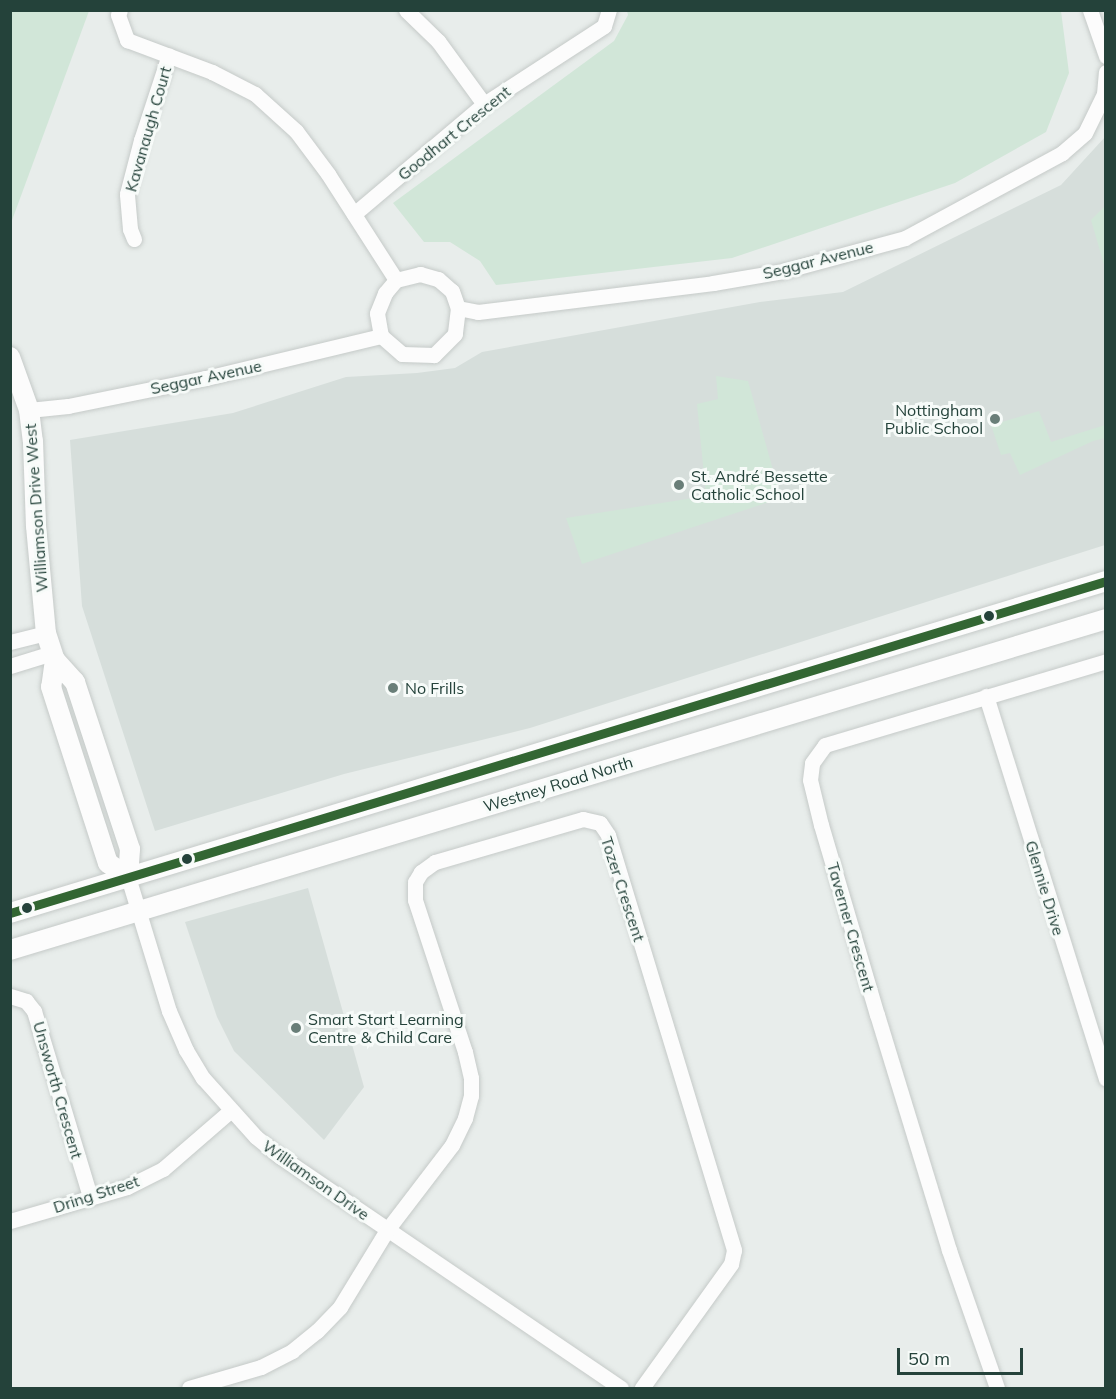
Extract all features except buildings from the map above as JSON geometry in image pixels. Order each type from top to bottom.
[{"type":"main road","name":"Williamson Drive West","points":[[10,357],[29,410],[33,441],[36,526],[46,633],[54,657],[75,682],[79,693],[130,849],[128,877]]},
{"type":"main road","points":[[10,913],[1106,581]]},
{"type":"main road","name":"Westney Road North","points":[[10,950],[1106,619]]},
{"type":"street","points":[[120,10],[118,15],[127,40],[212,72],[255,94],[296,131],[354,214],[396,280]]},
{"type":"street","points":[[406,10],[438,41],[484,104]]},
{"type":"street","name":"Goodhart Crescent","points":[[354,214],[484,104],[604,26],[609,10]]},
{"type":"street","points":[[1090,10],[1106,56]]},
{"type":"street","name":"Kavanaugh Court","points":[[134,238],[130,229],[127,194],[141,140],[169,55]]},
{"type":"street","name":"Seggar Avenue","points":[[459,308],[478,312],[783,272],[905,238],[1062,153],[1085,133],[1104,94],[1106,72]]},
{"type":"street","points":[[420,274],[438,279],[452,291],[459,308],[455,334],[434,355],[402,354],[381,336],[377,313],[385,293],[396,280],[420,274]]},
{"type":"street","name":"Seggar Avenue","points":[[29,410],[68,406],[206,378],[381,336]]},
{"type":"street","points":[[10,642],[46,633]]},
{"type":"street","points":[[10,666],[54,657]]},
{"type":"street","name":"Taverner Crescent","points":[[997,1389],[949,1250],[876,1015],[810,780],[813,763],[825,745],[1106,661]]},
{"type":"street","name":"Glennie Drive","points":[[986,696],[1106,1079]]},
{"type":"street","name":"Tozer Crescent","points":[[387,1230],[452,1145],[465,1119],[471,1096],[471,1078],[465,1052],[415,900],[415,882],[421,872],[435,862],[583,819],[600,823],[608,835],[734,1250],[731,1264],[642,1389]]},
{"type":"street","name":"Williamson Drive","points":[[128,877],[169,1011],[186,1050],[203,1078],[256,1137],[281,1157],[621,1389]]},
{"type":"street","name":"Unsworth Crescent","points":[[10,996],[27,1001],[34,1011],[90,1197]]},
{"type":"street","name":"Dring Street","points":[[10,1221],[127,1187],[164,1169],[231,1110]]},
{"type":"street","points":[[189,1389],[261,1367],[292,1351],[317,1331],[340,1306],[387,1230]]},
{"type":"shaded area","points":[[1105,137],[1105,545],[530,728],[344,774],[155,831],[82,606],[70,440],[233,413],[346,377],[417,373],[455,368],[482,352],[760,302],[843,292],[1061,185]]},
{"type":"shaded area","points":[[308,888],[364,1087],[324,1140],[234,1051],[217,1017],[185,922]]},
{"type":"green space","points":[[10,11],[89,11],[11,223]]},
{"type":"green space","points":[[627,11],[1061,11],[1069,73],[1046,132],[955,183],[732,258],[496,285],[480,261],[450,242],[424,242],[393,203],[614,41],[628,15]]},
{"type":"green space","points":[[1105,206],[1105,268],[1091,220]]},
{"type":"green space","points":[[716,376],[748,381],[781,498],[582,564],[566,518],[706,496],[697,404],[718,399]]},
{"type":"green space","points":[[1039,411],[1051,442],[1105,425],[1105,438],[1093,441],[1020,475],[1010,453],[1001,455],[991,425]]},
{"type":"transit line","points":[[10,913],[1106,581]]},
{"type":"place","name":"Nottingham Public School","points":[[995,419]]},
{"type":"place","name":"St. André Bessette Catholic School","points":[[679,485]]},
{"type":"place","name":"No Frills","points":[[393,688]]},
{"type":"place","name":"Smart Start Learning Centre & Child Care","points":[[296,1028]]}]
